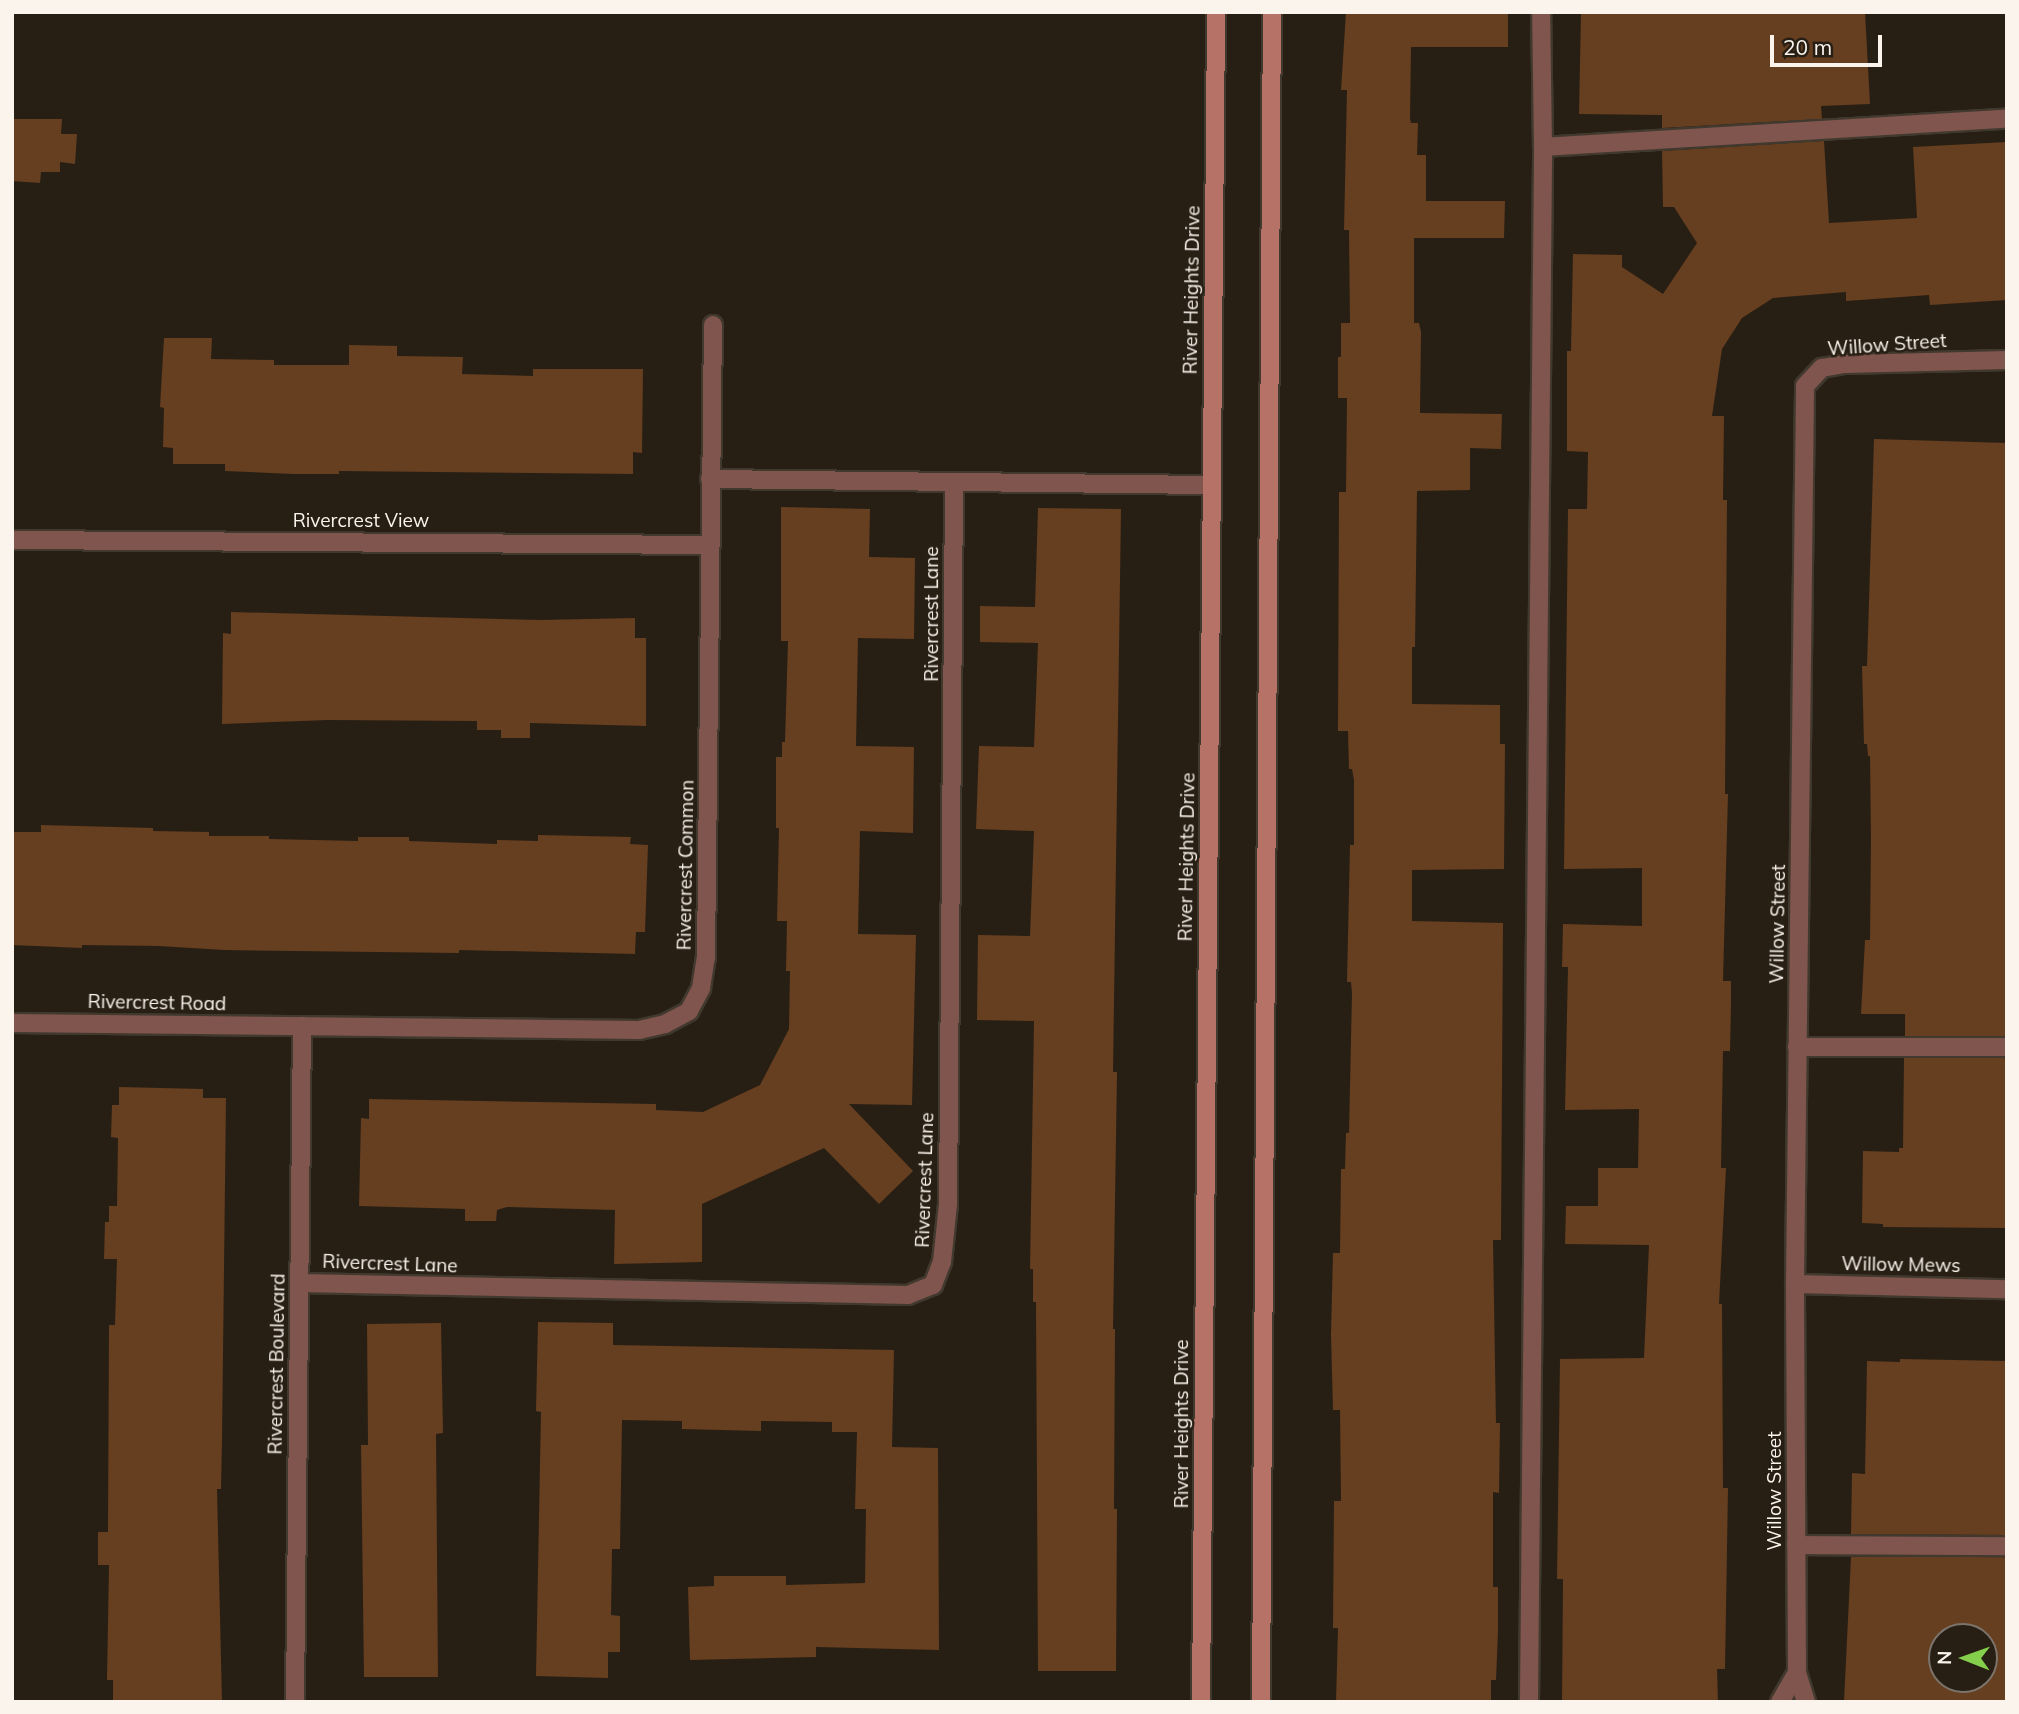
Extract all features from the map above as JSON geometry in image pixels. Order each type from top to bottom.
[{"type":"street","name":"River Heights Drive","points":[[1200,1702],[1216,12]]},
{"type":"street","points":[[1261,1702],[1272,12]]},
{"type":"street","points":[[1529,1702],[1543,147],[1541,12]]},
{"type":"street","points":[[1543,147],[2007,119]]},
{"type":"street","name":"Rivercrest Common","points":[[302,1026],[639,1030],[665,1024],[689,1011],[701,988],[706,958],[713,325]]},
{"type":"street","name":"Willow Street","points":[[1806,1702],[1797,1673],[1795,1283],[1805,386],[1822,368],[1845,364],[2007,360]]},
{"type":"street","points":[[710,479],[1211,485]]},
{"type":"street","name":"Rivercrest Lane","points":[[299,1283],[908,1295],[933,1285],[942,1262],[948,1204],[954,482]]},
{"type":"street","name":"Rivercrest View","points":[[12,540],[709,545]]},
{"type":"street","name":"Rivercrest Road","points":[[12,1023],[302,1026]]},
{"type":"street","name":"Rivercrest Boulevard","points":[[295,1702],[302,1026]]},
{"type":"street","points":[[1797,1046],[2007,1047]]},
{"type":"street","name":"Willow Mews","points":[[1795,1283],[2007,1289]]},
{"type":"street","points":[[1796,1545],[2007,1546]]},
{"type":"street","points":[[1780,1702],[1797,1673]]},
{"type":"building","points":[[1346,12],[1508,12],[1508,47],[1411,47],[1410,118],[1411,123],[1418,123],[1417,155],[1426,155],[1426,201],[1505,201],[1504,238],[1414,238],[1414,323],[1419,323],[1421,332],[1420,413],[1502,414],[1501,449],[1470,448],[1470,490],[1417,491],[1415,647],[1412,647],[1412,704],[1500,705],[1500,744],[1505,744],[1504,869],[1412,870],[1412,921],[1503,923],[1501,1240],[1493,1240],[1496,1423],[1500,1423],[1499,1493],[1493,1492],[1493,1587],[1498,1587],[1498,1631],[1496,1680],[1491,1680],[1491,1702],[1336,1702],[1338,1628],[1333,1628],[1334,1501],[1341,1501],[1340,1410],[1333,1410],[1331,1335],[1333,1253],[1340,1253],[1341,1169],[1345,1169],[1346,1133],[1349,1133],[1352,993],[1351,982],[1347,982],[1350,845],[1354,845],[1354,780],[1352,769],[1349,769],[1348,731],[1338,731],[1339,492],[1346,492],[1347,398],[1338,398],[1338,357],[1341,357],[1341,323],[1350,323],[1349,230],[1344,230],[1347,90],[1341,90]]},
{"type":"building","points":[[1581,12],[1865,12],[1870,104],[1821,106],[1822,119],[1662,128],[1662,115],[1579,114]]},
{"type":"building","points":[[12,119],[62,119],[61,134],[77,134],[75,164],[60,162],[60,172],[41,172],[40,183],[12,181]]},
{"type":"building","points":[[1824,141],[1829,223],[1917,218],[1913,147],[2007,142],[2007,300],[1930,305],[1929,295],[1846,301],[1846,292],[1773,298],[1742,318],[1722,349],[1712,416],[1724,416],[1723,500],[1727,500],[1725,794],[1728,794],[1723,981],[1731,981],[1731,1005],[1730,1051],[1723,1051],[1721,1168],[1726,1168],[1719,1304],[1722,1304],[1723,1488],[1728,1488],[1725,1669],[1717,1669],[1718,1702],[1562,1702],[1563,1579],[1557,1579],[1560,1359],[1644,1358],[1649,1245],[1565,1244],[1566,1206],[1598,1206],[1598,1168],[1638,1168],[1639,1109],[1565,1110],[1568,967],[1562,967],[1563,924],[1642,926],[1642,868],[1564,869],[1568,509],[1587,509],[1588,452],[1567,451],[1567,351],[1571,351],[1573,254],[1622,255],[1622,267],[1663,294],[1697,243],[1674,207],[1663,207],[1662,151]]},
{"type":"building","points":[[164,338],[212,338],[211,359],[274,360],[274,365],[349,365],[349,345],[397,346],[397,356],[463,357],[462,374],[533,376],[533,369],[643,369],[642,453],[633,452],[633,474],[339,471],[339,474],[293,474],[225,471],[225,464],[173,464],[173,448],[163,447],[164,408],[160,407]]},
{"type":"building","points":[[1874,439],[2007,443],[2005,1036],[1905,1036],[1905,1014],[1861,1014],[1865,940],[1870,940],[1870,756],[1867,744],[1864,744],[1862,666],[1867,666]]},
{"type":"building","points":[[781,507],[870,509],[869,557],[915,558],[914,639],[858,638],[856,746],[914,747],[913,833],[860,831],[858,934],[916,935],[912,1105],[849,1104],[913,1171],[879,1204],[824,1148],[702,1204],[702,1262],[614,1264],[615,1210],[507,1207],[497,1210],[496,1221],[465,1221],[465,1209],[359,1206],[361,1118],[369,1119],[369,1099],[656,1104],[656,1110],[703,1112],[760,1085],[789,1029],[787,921],[777,921],[779,828],[776,828],[776,757],[782,757],[782,742],[785,742],[788,641],[781,641]]},
{"type":"building","points":[[1038,508],[1121,509],[1113,1072],[1117,1072],[1113,1329],[1114,1509],[1117,1509],[1116,1671],[1038,1671],[1036,1302],[1033,1302],[1033,1269],[1030,1269],[1034,1021],[977,1020],[978,935],[1030,936],[1034,831],[976,829],[979,746],[1034,747],[1038,643],[980,642],[980,606],[1035,607]]},
{"type":"building","points":[[231,612],[541,620],[635,618],[635,638],[646,638],[646,726],[530,723],[530,738],[501,738],[501,730],[477,730],[477,721],[328,720],[222,724],[223,633],[231,634]]},
{"type":"building","points":[[41,825],[153,828],[153,831],[209,832],[209,836],[269,836],[269,839],[358,841],[358,837],[409,837],[409,841],[497,844],[497,840],[538,841],[538,835],[631,837],[630,844],[648,845],[645,932],[636,932],[635,954],[12,945],[12,832],[41,832]]},
{"type":"building","points":[[1904,1058],[2004,1058],[2007,1061],[2007,1228],[1883,1227],[1883,1224],[1862,1223],[1863,1151],[1899,1152],[1899,1148],[1903,1148]]},
{"type":"building","points":[[119,1087],[203,1089],[203,1098],[226,1098],[221,1489],[217,1489],[222,1702],[113,1702],[113,1680],[107,1680],[109,1565],[98,1565],[98,1532],[108,1532],[109,1325],[115,1325],[117,1259],[104,1259],[105,1222],[109,1222],[109,1206],[117,1206],[118,1138],[111,1137],[112,1105],[119,1105]]},
{"type":"building","points":[[538,1322],[613,1323],[613,1345],[894,1350],[892,1447],[938,1448],[939,1650],[816,1647],[816,1657],[690,1660],[688,1587],[714,1586],[714,1576],[786,1576],[786,1585],[865,1583],[866,1509],[855,1509],[857,1432],[832,1432],[832,1422],[761,1421],[761,1431],[682,1429],[682,1421],[622,1420],[620,1549],[612,1549],[611,1615],[620,1616],[620,1652],[608,1652],[608,1678],[536,1676],[541,1412],[536,1411]]},
{"type":"building","points":[[441,1323],[443,1433],[436,1434],[438,1677],[364,1677],[361,1445],[368,1445],[367,1324]]},
{"type":"building","points":[[1900,1359],[2007,1361],[2007,1535],[1851,1534],[1852,1473],[1865,1474],[1867,1361],[1900,1362]]},
{"type":"building","points":[[1851,1557],[2007,1557],[2007,1702],[1844,1702]]}]
